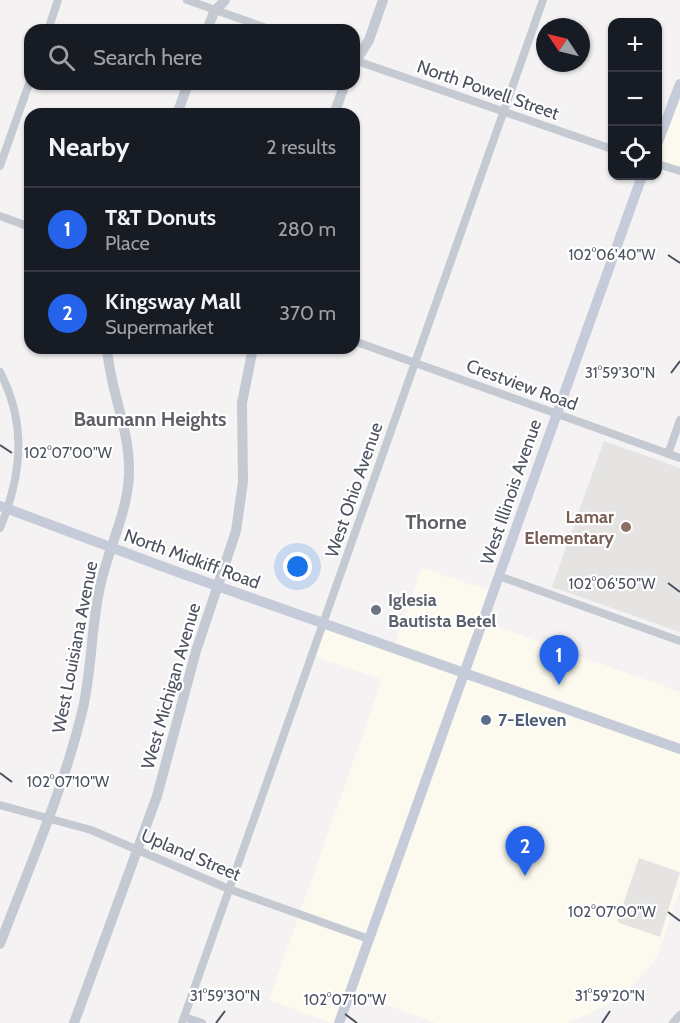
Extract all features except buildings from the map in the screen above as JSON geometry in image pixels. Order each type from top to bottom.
[{"type":"main road","points":[[662,129],[680,84]]},
{"type":"main road","name":"West Illinois Avenue","points":[[339,1023],[641,180]]},
{"type":"main road","name":"North Midkiff Road","points":[[3,508],[217,586],[679,747]]},
{"type":"street","points":[[50,24],[58,0]]},
{"type":"street","points":[[187,0],[255,24]]},
{"type":"street","points":[[210,24],[216,10],[225,0]]},
{"type":"street","points":[[360,54],[369,40],[383,0]]},
{"type":"street","name":"West Ohio Avenue","points":[[183,1020],[543,0]]},
{"type":"street","name":"North Powell Street","points":[[360,63],[608,148]]},
{"type":"street","points":[[0,166],[27,90]]},
{"type":"street","points":[[179,108],[186,90]]},
{"type":"street","points":[[336,108],[343,90]]},
{"type":"street","points":[[662,166],[680,171]]},
{"type":"street","points":[[0,216],[24,225]]},
{"type":"street","name":"Crestview Road","points":[[360,343],[680,458]]},
{"type":"street","name":"West Louisiana Avenue","points":[[0,944],[73,744],[83,708],[96,602],[126,499],[129,463],[126,432],[111,381],[108,354]]},
{"type":"street","name":"West Michigan Avenue","points":[[74,1023],[163,776],[196,651],[236,531],[242,503],[241,414],[252,354]]},
{"type":"street","points":[[0,372],[14,402],[20,439],[16,480],[3,508],[0,528]]},
{"type":"street","points":[[668,454],[680,420]]},
{"type":"street","points":[[499,576],[680,641]]},
{"type":"street","name":"Upland Street","points":[[0,805],[91,830],[229,890],[369,939]]},
{"type":"street","points":[[673,1023],[680,1015]]},
{"type":"street","points":[[183,1020],[202,1023]]},
{"type":"shaded area","points":[[680,80],[680,171],[662,164],[662,127]]},
{"type":"shaded area","name":"Lamar Elementary","points":[[604,441],[680,468],[680,632],[552,587]]},
{"type":"shaded area","points":[[422,568],[493,592],[484,622],[680,692],[680,891],[655,961],[621,998],[568,1023],[436,1023],[352,992],[341,1023],[332,1023],[269,1000],[382,680],[312,655],[324,621],[394,646]]},
{"type":"shaded area","points":[[639,858],[680,872],[660,937],[617,922]]},
{"type":"place","name":"Lamar Elementary","points":[[626,527]]},
{"type":"place","name":"Iglesia Bautista Betel","points":[[376,610]]},
{"type":"place","name":"T&T Donuts","points":[[559,685]]},
{"type":"place","name":"7-Eleven","points":[[486,720]]},
{"type":"place","name":"Kingsway Mall","points":[[525,876]]},
{"type":"district","name":"Baumann Heights","points":[[150,419]]},
{"type":"district","name":"Thorne","points":[[436,522]]}]
